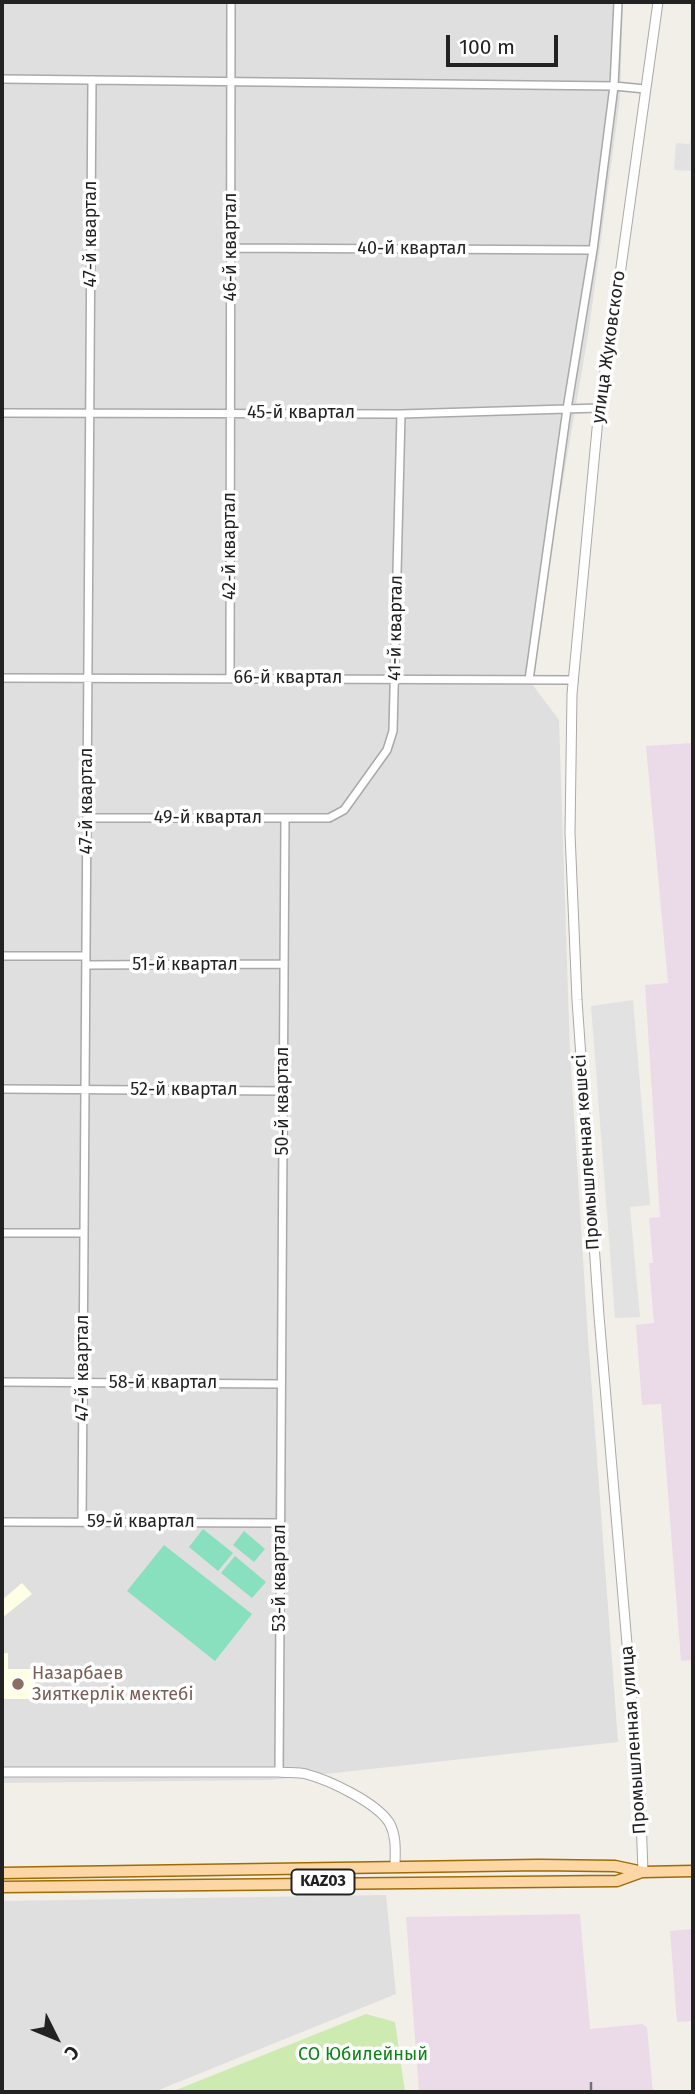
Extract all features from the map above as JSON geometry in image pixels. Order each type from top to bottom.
[{"type":"main road","name":"KАZ03","points":[[2,1873],[615,1866],[643,1872],[693,1871]]},
{"type":"main road","points":[[395,1867],[397,1881]]},
{"type":"main road","name":"KАZ03","points":[[2,1887],[397,1881],[617,1881],[643,1872]]},
{"type":"street","name":"46-й квартал","points":[[231,2],[231,413]]},
{"type":"street","points":[[529,680],[567,409],[593,250],[614,86],[618,2]]},
{"type":"street","name":"улица Жуковского","points":[[572,694],[599,408],[658,2]]},
{"type":"street","points":[[2,79],[231,80],[614,86],[645,89]]},
{"type":"street","name":"47-й квартал","points":[[82,1522],[92,80]]},
{"type":"street","name":"40-й квартал","points":[[231,248],[593,250]]},
{"type":"street","name":"45-й квартал","points":[[2,413],[401,414],[599,408]]},
{"type":"street","name":"42-й квартал","points":[[230,678],[231,413]]},
{"type":"street","name":"41-й квартал","points":[[330,818],[344,810],[387,750],[393,731],[401,414]]},
{"type":"street","name":"66-й квартал","points":[[2,678],[573,680]]},
{"type":"street","name":"Промышленная көшесі","points":[[572,694],[570,833],[577,1000],[599,1317],[624,1609]]},
{"type":"street","name":"49-й квартал","points":[[87,818],[330,818]]},
{"type":"street","name":"50-й квартал","points":[[281,1384],[285,818]]},
{"type":"street","name":"51-й квартал","points":[[2,956],[86,961],[284,964]]},
{"type":"street","name":"52-й квартал","points":[[2,1089],[283,1091]]},
{"type":"street","points":[[2,1233],[84,1233]]},
{"type":"street","name":"58-й квартал","points":[[2,1382],[281,1384]]},
{"type":"street","name":"53-й квартал","points":[[279,1772],[281,1384]]},
{"type":"street","name":"59-й квартал","points":[[2,1522],[281,1523]]},
{"type":"street","name":"Промышленная улица","points":[[624,1609],[638,1751],[643,1872]]},
{"type":"street","points":[[2,1772],[305,1774],[329,1782],[354,1795],[389,1822],[395,1840],[395,1867]]},
{"type":"shaded area","points":[[2,2],[623,2],[620,99],[589,329],[529,680],[559,720],[570,1052],[618,1742],[270,1780],[2,1783]]},
{"type":"shaded area","points":[[692,127],[693,171],[674,170],[676,143],[690,144]]},
{"type":"shaded area","points":[[693,743],[693,1660],[681,1661],[661,1404],[642,1405],[636,1325],[654,1323],[649,1263],[653,1263],[649,1218],[660,1217],[645,985],[668,983],[646,746]]},
{"type":"shaded area","points":[[633,1000],[650,1205],[630,1207],[640,1317],[615,1318],[591,1006]]},
{"type":"shaded area","points":[[22,1583],[32,1594],[2,1618],[2,1600]]},
{"type":"shaded area","name":"Назарбаев Зияткерлік мектебі","points":[[2,1653],[8,1653],[8,1669],[35,1669],[35,1699],[2,1699]]},
{"type":"shaded area","points":[[386,1895],[396,1994],[154,2092],[2,2092],[2,1901]]},
{"type":"shaded area","points":[[580,1914],[590,2029],[642,2024],[647,2027],[653,2092],[419,2092],[406,1917]]},
{"type":"shaded area","points":[[693,1929],[693,2021],[677,2022],[670,1931]]},
{"type":"green space","points":[[203,1529],[233,1553],[218,1571],[189,1547]]},
{"type":"green space","points":[[244,1531],[265,1549],[254,1562],[233,1545]]},
{"type":"green space","points":[[164,1545],[252,1614],[215,1661],[127,1591]]},
{"type":"green space","points":[[235,1556],[266,1582],[252,1598],[221,1573]]},
{"type":"green space","name":"СО Юбилейный","points":[[366,2014],[395,2022],[405,2092],[171,2092]]},
{"type":"railway","points":[[591,2082],[591,2092]]},
{"type":"place","name":"Назарбаев Зияткерлік мектебі","points":[[18,1684]]}]
